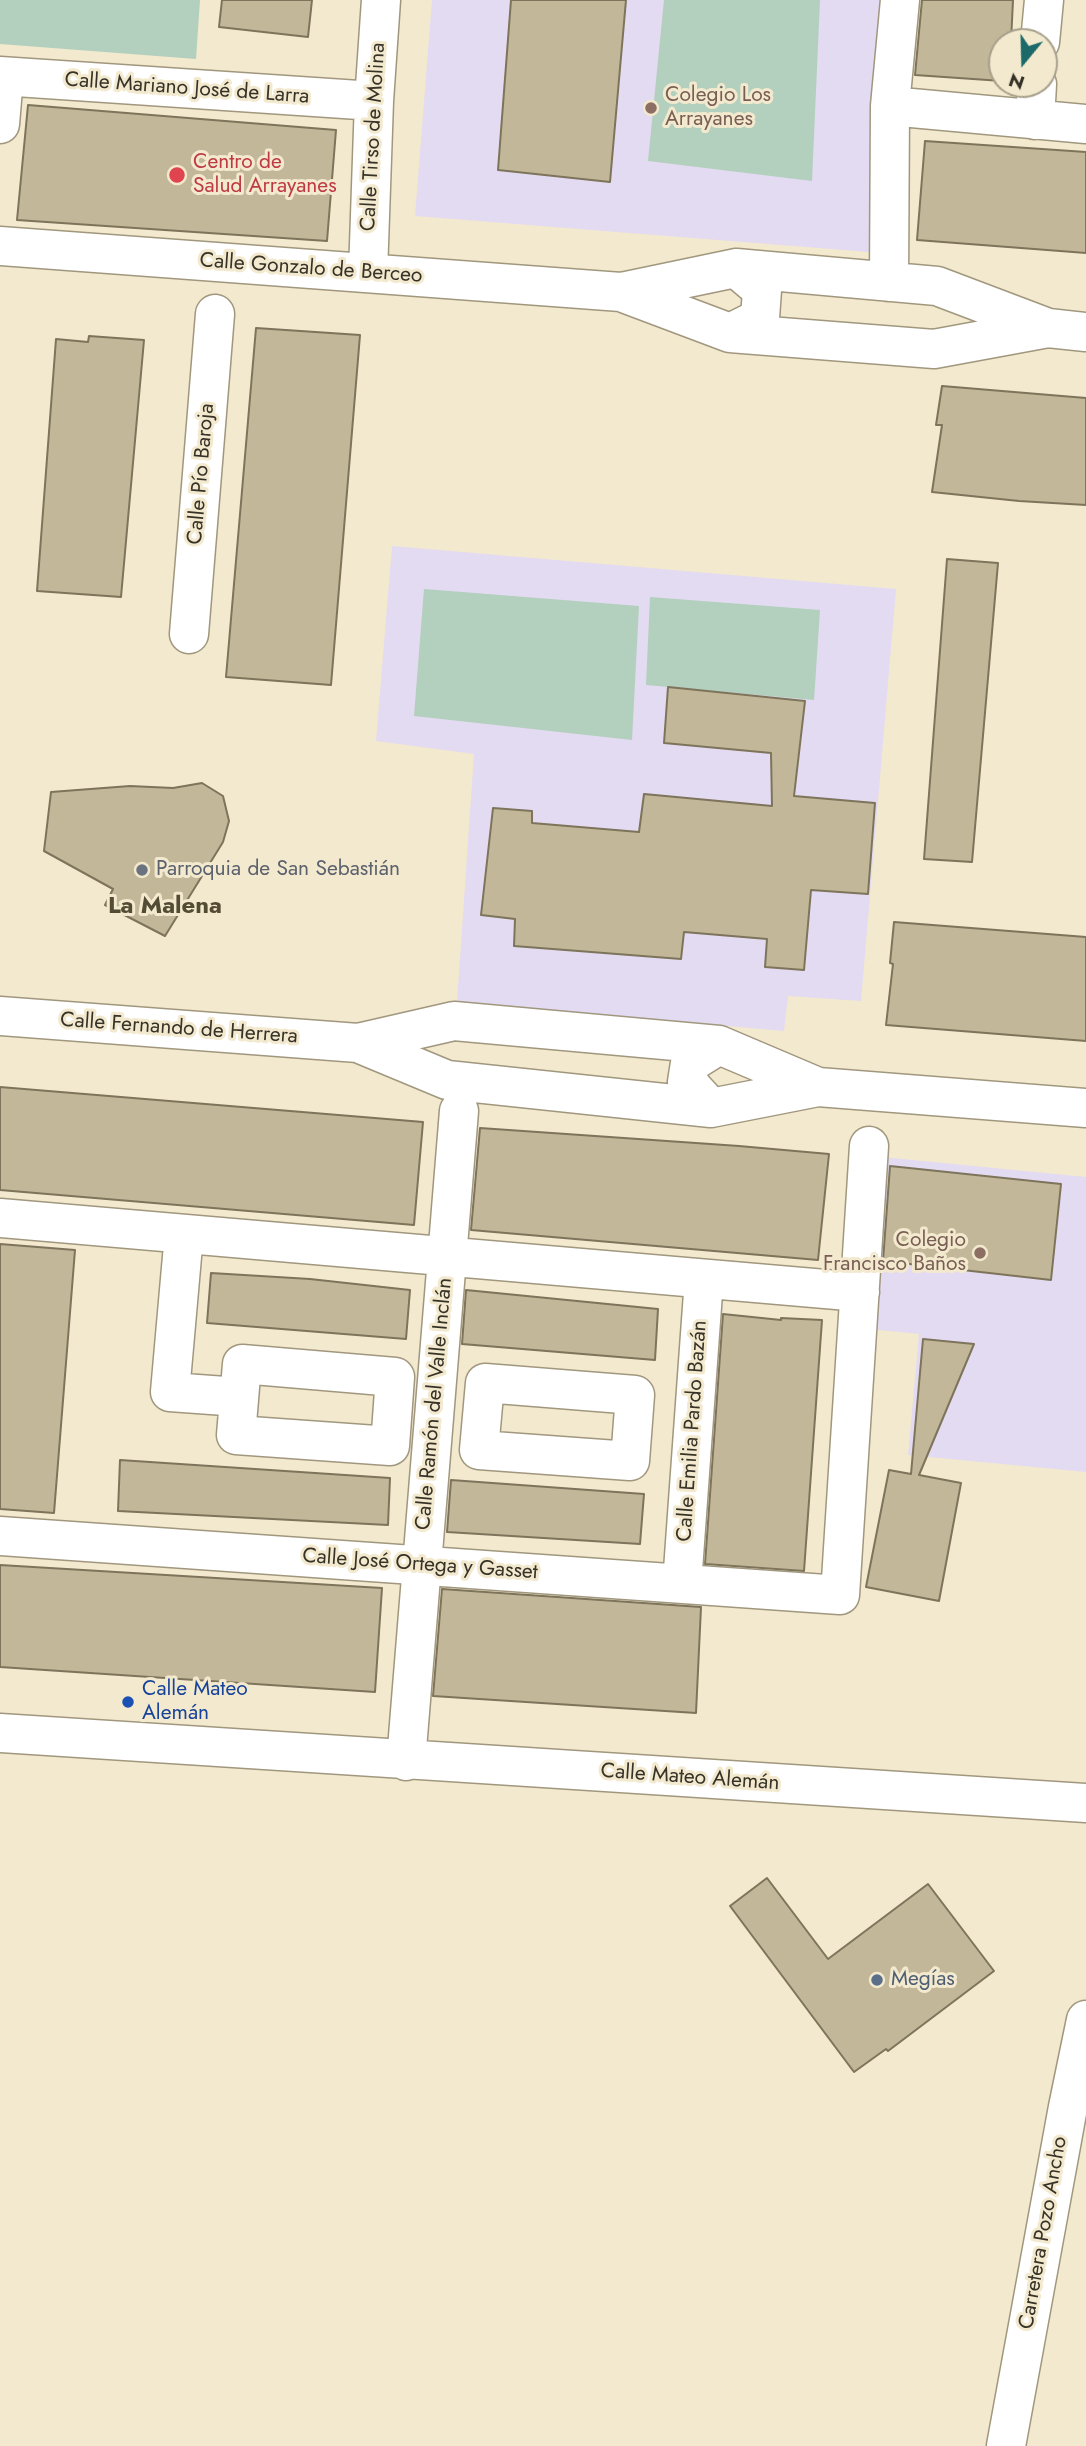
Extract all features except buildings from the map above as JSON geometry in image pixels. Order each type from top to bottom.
[{"type":"street","name":"Calle Tirso de Molina","points":[[368,273],[373,101],[381,0]]},
{"type":"street","points":[[889,282],[890,106],[900,0]]},
{"type":"street","points":[[1041,28],[1044,0]]},
{"type":"street","name":"Calle Mariano José de Larra","points":[[2,77],[373,101]]},
{"type":"street","points":[[0,124],[2,77]]},
{"type":"street","points":[[890,106],[1036,102],[1086,124]]},
{"type":"street","name":"Calle Gonzalo de Berceo","points":[[0,246],[621,292],[736,268],[937,286],[1048,328],[1086,332]]},
{"type":"street","points":[[730,333],[761,318],[762,290],[736,268]]},
{"type":"street","points":[[934,349],[911,325],[913,299],[937,286]]},
{"type":"street","name":"Calle Gonzalo de Berceo","points":[[621,292],[730,333],[934,349],[1048,328]]},
{"type":"street","name":"Calle Pío Baroja","points":[[189,634],[215,314]]},
{"type":"street","name":"Calle Fernando de Herrera","points":[[0,1016],[358,1043],[454,1021],[719,1045],[818,1087]]},
{"type":"street","points":[[453,1096],[469,1062],[470,1041],[454,1021]]},
{"type":"street","name":"Calle Fernando de Herrera","points":[[358,1043],[453,1096],[711,1108],[818,1087],[1086,1108]]},
{"type":"street","points":[[711,1108],[687,1082],[690,1063],[719,1045]]},
{"type":"street","name":"Calle Ramón del Valle Inclán","points":[[406,1761],[447,1257],[453,1096]]},
{"type":"street","points":[[860,1292],[869,1146]]},
{"type":"street","name":"Calle Ramón del Valle Inclán","points":[[0,1219],[860,1292]]},
{"type":"street","points":[[184,1234],[170,1392],[239,1397]]},
{"type":"street","name":"Calle Emilia Pardo Bazán","points":[[682,1584],[704,1279]]},
{"type":"street","name":"Calle José Ortega y Gasset","points":[[0,1536],[840,1595],[860,1292]]},
{"type":"street","points":[[242,1364],[395,1377],[390,1446],[236,1435],[239,1397],[242,1364]]},
{"type":"street","points":[[485,1382],[635,1395],[630,1461],[480,1450],[482,1414],[485,1382]]},
{"type":"street","points":[[393,1408],[482,1414]]},
{"type":"street","points":[[633,1424],[693,1428]]},
{"type":"street","name":"Calle Mateo Alemán","points":[[0,1733],[1086,1803]]},
{"type":"street","name":"Carretera Pozo Ancho","points":[[1006,2446],[1086,2020]]},
{"type":"shaded area","name":"Colegio Los Arrayanes","points":[[432,0],[886,0],[869,252],[415,216]]},
{"type":"shaded area","points":[[392,546],[896,589],[861,1001],[788,996],[784,1031],[457,1002],[474,754],[376,741]]},
{"type":"shaded area","name":"Colegio Francisco Baños","points":[[882,1157],[1086,1177],[1086,1472],[908,1455],[919,1334],[868,1329]]},
{"type":"green space","points":[[0,0],[200,0],[196,59],[0,44]]},
{"type":"green space","points":[[664,0],[820,0],[812,181],[648,161]]},
{"type":"green space","points":[[424,589],[639,606],[632,740],[414,716]]},
{"type":"green space","points":[[650,597],[820,610],[814,700],[646,685]]},
{"type":"place","name":"Colegio Los Arrayanes","points":[[651,108]]},
{"type":"place","name":"Centro de Salud Arrayanes","points":[[177,175]]},
{"type":"place","name":"Parroquia de San Sebastián","points":[[142,870]]},
{"type":"place","name":"Colegio Francisco Baños","points":[[980,1253]]},
{"type":"place","name":"Calle Mateo Alemán","points":[[128,1702]]},
{"type":"place","name":"Megías","points":[[877,1980]]},
{"type":"district","name":"La Malena","points":[[165,907]]}]
